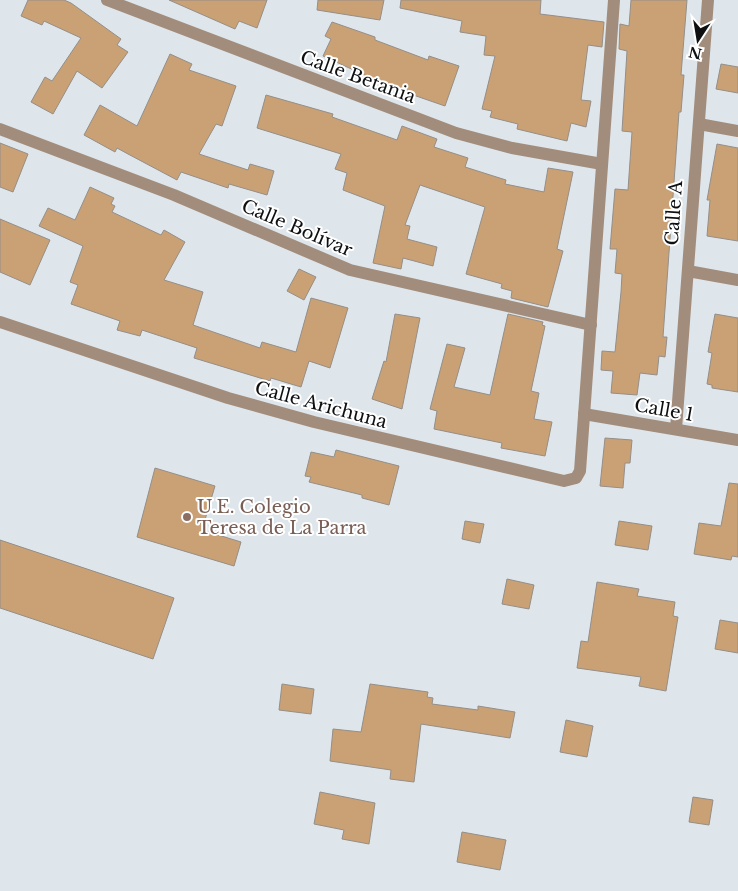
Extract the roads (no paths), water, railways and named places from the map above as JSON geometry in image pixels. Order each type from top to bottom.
[{"type":"street","name":"Calle Betania","points":[[108,0],[456,133],[512,148],[602,164]]},
{"type":"street","name":"Calle Arichuna","points":[[0,322],[228,398],[314,422],[564,481],[576,478],[580,470],[614,0]]},
{"type":"street","name":"Calle A","points":[[676,429],[708,0]]},
{"type":"street","points":[[699,124],[738,131]]},
{"type":"street","name":"Calle Bolívar","points":[[0,129],[174,195],[350,270],[591,324]]},
{"type":"street","points":[[688,271],[738,280]]},
{"type":"street","name":"Calle 1","points":[[584,414],[738,440]]},
{"type":"place","name":"U.E. Colegio Teresa de La Parra","points":[[187,517]]}]
